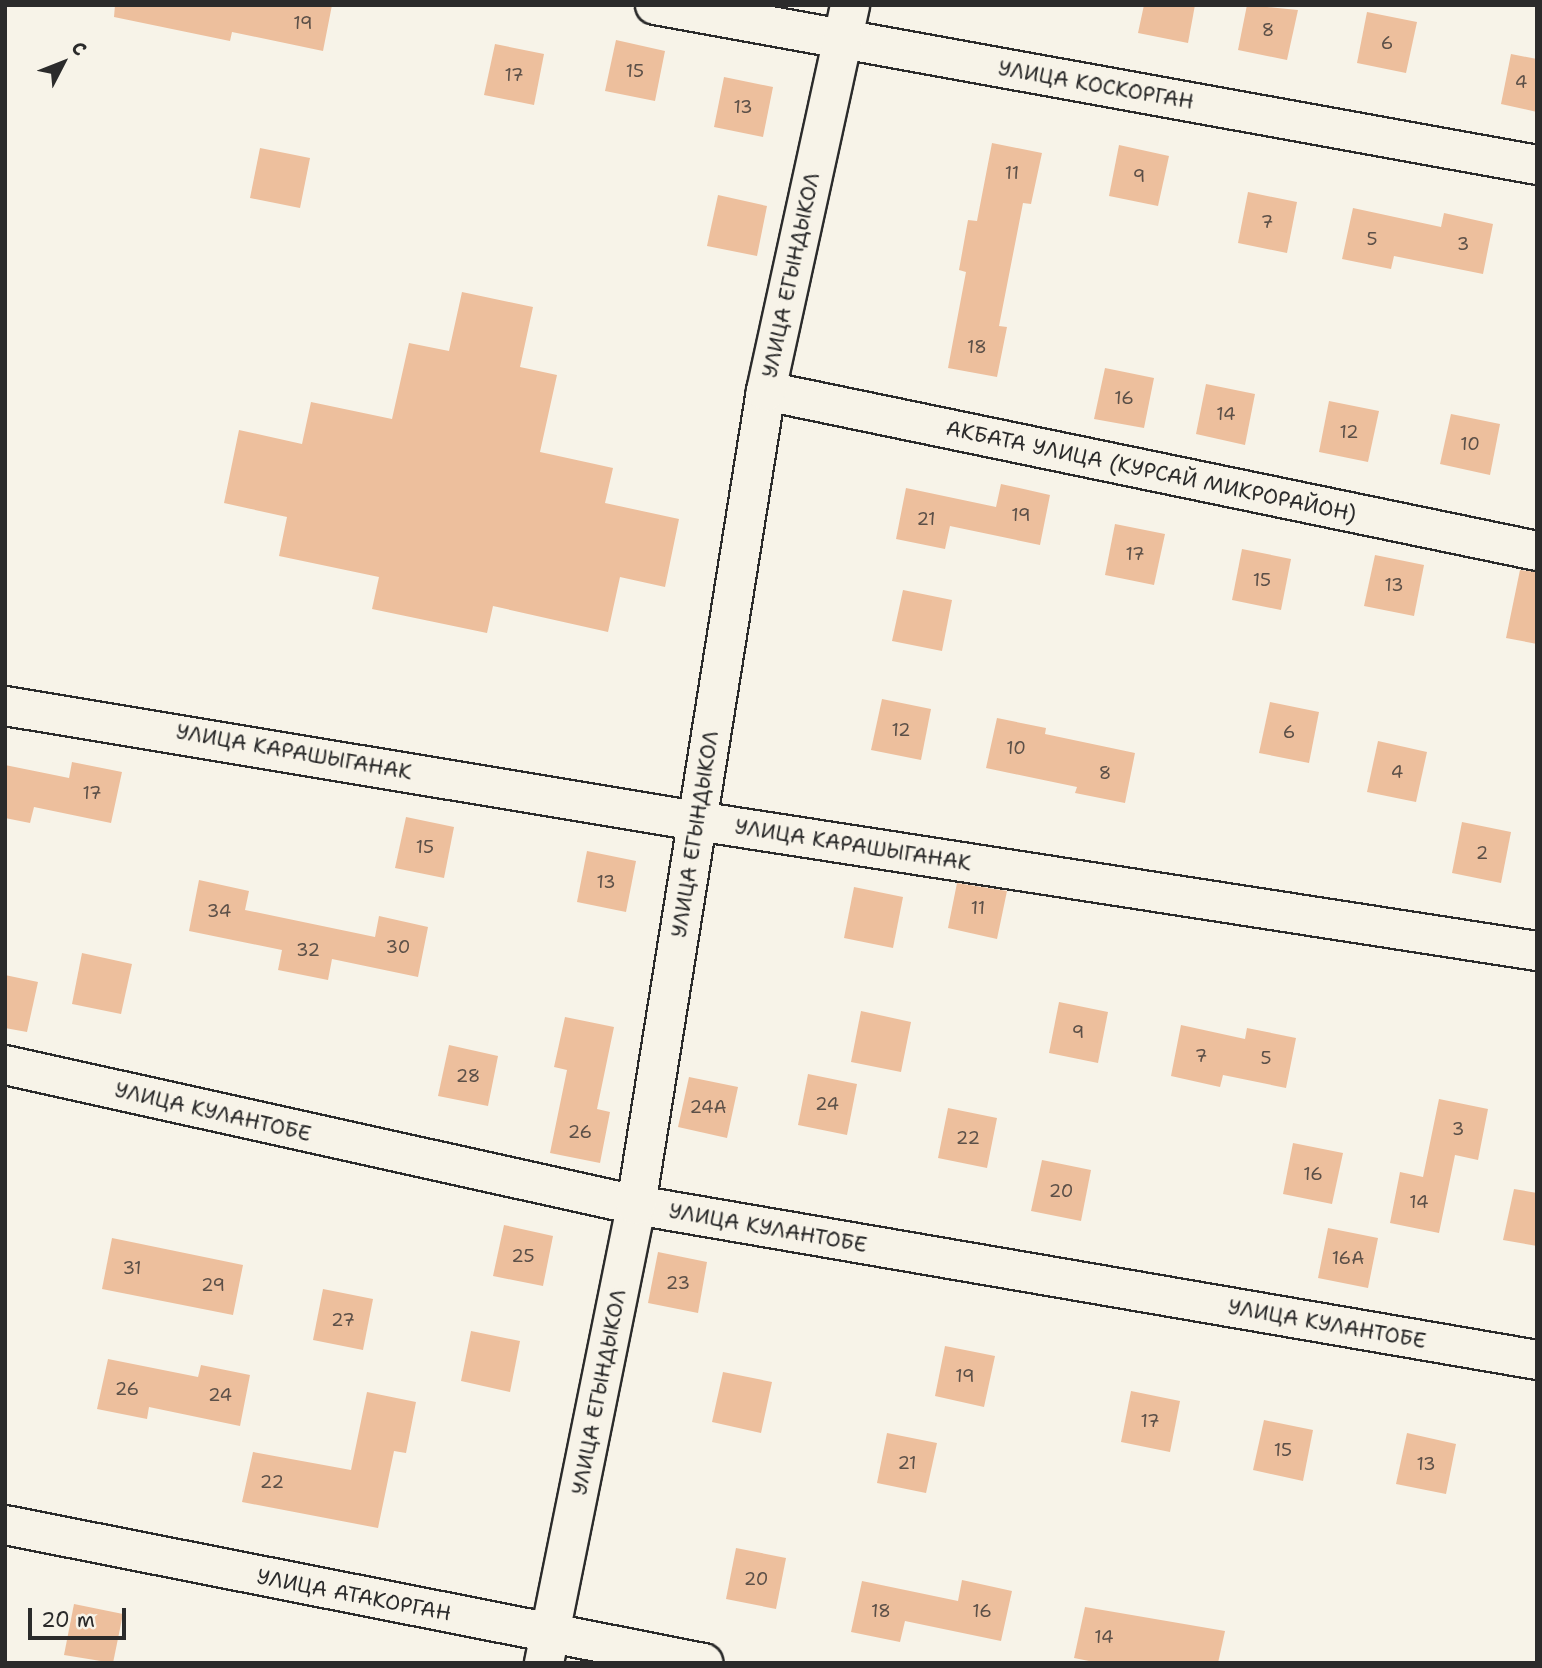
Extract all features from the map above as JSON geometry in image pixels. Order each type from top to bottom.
[{"type":"street","name":"УЛИЦА КОСКОРГАН","points":[[654,5],[847,22],[1537,166]]},
{"type":"street","name":"УЛИЦА ЕГЫНДЫКОЛ","points":[[547,1649],[636,1206],[766,391],[847,22]]},
{"type":"street","name":"АКБАТА УЛИЦА (КУРСАЙ МИКРОРАЙОН)","points":[[766,391],[1537,551]]},
{"type":"street","name":"УЛИЦА КАРАШЫГАНАК","points":[[5,706],[697,821],[1537,951]]},
{"type":"street","name":"УЛИЦА КУЛАНТОБЕ","points":[[5,1065],[636,1206],[1537,1360]]},
{"type":"street","name":"УЛИЦА АТАКОРГАН","points":[[5,1525],[547,1649],[703,1663]]},
{"type":"building","points":[[115,5],[332,5],[323,51],[232,32],[230,41],[114,17]]},
{"type":"building","points":[[1144,5],[1195,5],[1188,43],[1138,33]]},
{"type":"building","points":[[1247,5],[1298,10],[1287,60],[1238,50]]},
{"type":"building","points":[[1367,12],[1417,22],[1406,73],[1357,63]]},
{"type":"building","points":[[616,40],[665,51],[655,101],[605,91]]},
{"type":"building","points":[[495,44],[544,54],[534,105],[484,95]]},
{"type":"building","points":[[1511,54],[1537,59],[1537,112],[1501,104]]},
{"type":"building","points":[[724,77],[773,87],[763,137],[714,127]]},
{"type":"building","points":[[992,143],[1042,153],[1031,204],[1023,203],[999,326],[1007,327],[997,377],[948,368],[966,272],[959,270],[968,220],[977,221]]},
{"type":"building","points":[[1119,145],[1169,156],[1158,206],[1109,196]]},
{"type":"building","points":[[260,148],[310,158],[300,208],[250,198]]},
{"type":"building","points":[[1248,192],[1297,202],[1287,253],[1238,243]]},
{"type":"building","points":[[718,195],[767,206],[757,256],[707,246]]},
{"type":"building","points":[[1353,208],[1441,227],[1444,213],[1493,224],[1483,274],[1394,256],[1391,269],[1342,259]]},
{"type":"building","points":[[462,292],[533,307],[520,367],[557,375],[540,452],[613,468],[605,503],[679,519],[665,587],[620,577],[608,632],[493,606],[487,633],[372,609],[379,577],[279,556],[287,517],[224,503],[239,430],[302,444],[311,402],[392,419],[409,343],[449,351]]},
{"type":"building","points":[[1105,368],[1154,378],[1144,428],[1094,419]]},
{"type":"building","points":[[1206,384],[1255,394],[1245,445],[1196,434]]},
{"type":"building","points":[[1329,401],[1379,411],[1368,462],[1319,452]]},
{"type":"building","points":[[1451,414],[1500,424],[1490,475],[1440,464]]},
{"type":"building","points":[[1001,484],[1050,495],[1040,545],[950,526],[945,549],[896,539],[906,488],[996,507]]},
{"type":"building","points":[[1115,524],[1165,534],[1154,585],[1105,575]]},
{"type":"building","points":[[1242,549],[1291,559],[1281,610],[1232,600]]},
{"type":"building","points":[[1375,555],[1424,565],[1414,616],[1364,606]]},
{"type":"building","points":[[1520,570],[1537,572],[1537,644],[1506,638]]},
{"type":"building","points":[[903,590],[952,600],[942,651],[892,641]]},
{"type":"building","points":[[882,699],[931,709],[921,760],[871,750]]},
{"type":"building","points":[[1270,702],[1319,712],[1309,763],[1259,753]]},
{"type":"building","points":[[997,718],[1046,728],[1045,734],[1135,753],[1125,803],[1075,793],[1077,787],[986,768]]},
{"type":"building","points":[[1378,741],[1427,752],[1416,802],[1367,792]]},
{"type":"building","points":[[72,762],[122,772],[111,823],[34,807],[30,823],[5,818],[5,765],[69,778]]},
{"type":"building","points":[[406,817],[454,827],[444,878],[395,868]]},
{"type":"building","points":[[1462,822],[1511,832],[1501,883],[1452,873]]},
{"type":"building","points":[[587,851],[636,861],[626,912],[577,902]]},
{"type":"building","points":[[199,880],[249,891],[245,910],[375,937],[379,916],[428,927],[418,977],[332,959],[328,980],[278,970],[282,950],[189,931]]},
{"type":"building","points":[[957,883],[1007,891],[997,939],[948,928]]},
{"type":"building","points":[[854,887],[903,897],[893,948],[844,938]]},
{"type":"building","points":[[82,953],[132,964],[121,1014],[72,1004]]},
{"type":"building","points":[[5,975],[38,982],[27,1032],[5,1028]]},
{"type":"building","points":[[1059,1002],[1108,1012],[1098,1063],[1049,1053]]},
{"type":"building","points":[[861,1011],[911,1022],[901,1072],[851,1062]]},
{"type":"building","points":[[565,1017],[614,1027],[597,1109],[610,1112],[600,1163],[550,1153],[567,1070],[554,1067]]},
{"type":"building","points":[[1181,1025],[1245,1039],[1247,1028],[1296,1038],[1286,1088],[1223,1075],[1220,1087],[1171,1076]]},
{"type":"building","points":[[449,1045],[498,1056],[488,1106],[438,1096]]},
{"type":"building","points":[[808,1074],[857,1084],[847,1135],[798,1125]]},
{"type":"building","points":[[689,1077],[738,1087],[727,1138],[678,1127]]},
{"type":"building","points":[[1439,1099],[1488,1109],[1478,1160],[1455,1155],[1439,1233],[1390,1223],[1400,1172],[1423,1177]]},
{"type":"building","points":[[948,1108],[997,1118],[987,1168],[938,1158]]},
{"type":"building","points":[[1293,1143],[1343,1153],[1332,1204],[1283,1194]]},
{"type":"building","points":[[1042,1160],[1091,1170],[1081,1221],[1031,1211]]},
{"type":"building","points":[[1514,1189],[1537,1193],[1537,1246],[1503,1240]]},
{"type":"building","points":[[504,1225],[553,1236],[543,1286],[493,1276]]},
{"type":"building","points":[[1328,1228],[1378,1238],[1368,1288],[1318,1278]]},
{"type":"building","points":[[112,1238],[243,1265],[233,1315],[102,1289]]},
{"type":"building","points":[[658,1252],[707,1262],[698,1313],[648,1303]]},
{"type":"building","points":[[323,1289],[373,1299],[363,1350],[313,1340]]},
{"type":"building","points":[[471,1331],[520,1341],[510,1392],[461,1381]]},
{"type":"building","points":[[945,1346],[995,1356],[984,1407],[935,1396]]},
{"type":"building","points":[[108,1359],[198,1377],[201,1365],[250,1375],[240,1426],[149,1407],[147,1419],[97,1409]]},
{"type":"building","points":[[723,1372],[772,1382],[761,1433],[712,1422]]},
{"type":"building","points":[[1131,1391],[1180,1401],[1170,1452],[1121,1442]]},
{"type":"building","points":[[367,1392],[416,1402],[406,1453],[394,1451],[378,1528],[242,1502],[253,1452],[351,1470]]},
{"type":"building","points":[[1264,1420],[1313,1430],[1303,1481],[1253,1470]]},
{"type":"building","points":[[887,1433],[937,1443],[926,1493],[877,1483]]},
{"type":"building","points":[[1407,1433],[1456,1444],[1446,1494],[1396,1484]]},
{"type":"building","points":[[736,1548],[786,1558],[776,1609],[726,1599]]},
{"type":"building","points":[[962,1580],[1012,1591],[1001,1641],[905,1621],[900,1642],[851,1632],[862,1581],[958,1601]]},
{"type":"building","points":[[74,1604],[123,1614],[113,1663],[64,1655]]},
{"type":"building","points":[[1085,1607],[1225,1631],[1218,1663],[1099,1663],[1074,1658]]}]
